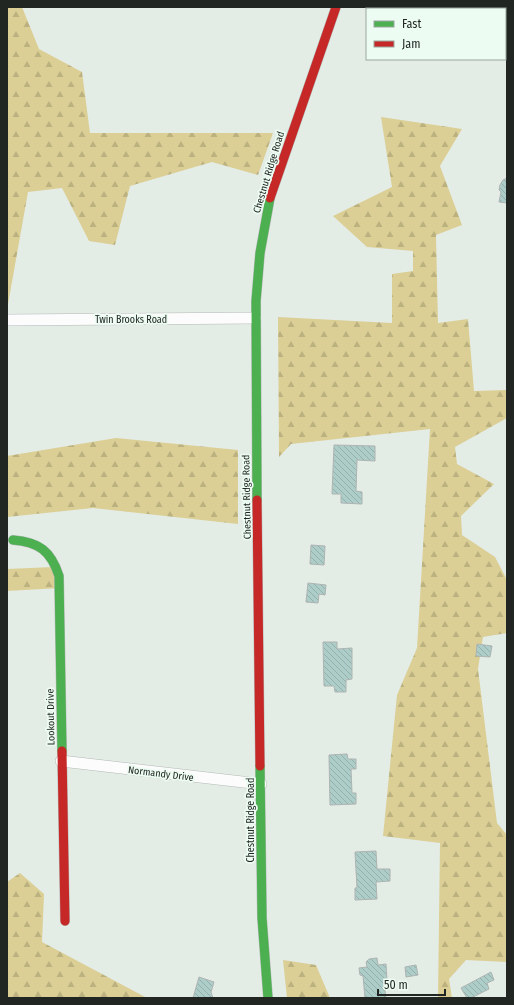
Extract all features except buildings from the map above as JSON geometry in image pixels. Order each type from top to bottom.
[{"type":"main road","name":"Chestnut Ridge Road","points":[[268,998],[262,922],[255,318],[256,280],[259,249],[272,189],[336,7]]},
{"type":"main road","name":"Lookout Drive","points":[[13,540],[29,542],[45,550],[52,558],[59,576],[65,921]]},
{"type":"street","name":"Twin Brooks Road","points":[[7,320],[255,318]]},
{"type":"street","name":"Normandy Drive","points":[[62,761],[261,784]]},
{"type":"green space","points":[[7,7],[22,7],[39,49],[82,72],[90,133],[273,133],[258,175],[212,162],[130,186],[115,245],[89,241],[62,188],[28,192],[7,310]]},
{"type":"green space","points":[[381,117],[462,129],[440,166],[462,225],[436,235],[438,323],[468,319],[474,391],[507,390],[507,418],[455,447],[457,464],[494,484],[461,516],[462,535],[495,557],[507,580],[507,633],[483,637],[478,669],[497,823],[507,835],[507,962],[466,960],[449,979],[452,998],[438,998],[440,843],[383,836],[397,695],[417,648],[430,429],[291,444],[279,457],[278,317],[392,323],[392,274],[413,271],[413,251],[367,247],[333,216],[392,187]]},
{"type":"green space","points":[[116,438],[238,450],[238,524],[93,508],[7,517],[7,456]]},
{"type":"green space","points":[[53,567],[60,588],[7,591],[7,569]]},
{"type":"green space","points":[[20,873],[44,894],[42,942],[147,998],[7,998],[7,882]]},
{"type":"green space","points":[[283,960],[316,965],[330,998],[287,998]]},
{"type":"traffic: fast","points":[[257,500],[256,301],[260,253],[270,198]]},
{"type":"traffic: fast","points":[[13,540],[30,543],[43,549],[52,560],[59,576],[62,751]]},
{"type":"traffic: fast","points":[[260,766],[262,918],[268,998]]},
{"type":"traffic: jam","points":[[270,198],[336,7]]},
{"type":"traffic: jam","points":[[257,500],[260,766]]},
{"type":"traffic: jam","points":[[62,751],[65,921]]}]
